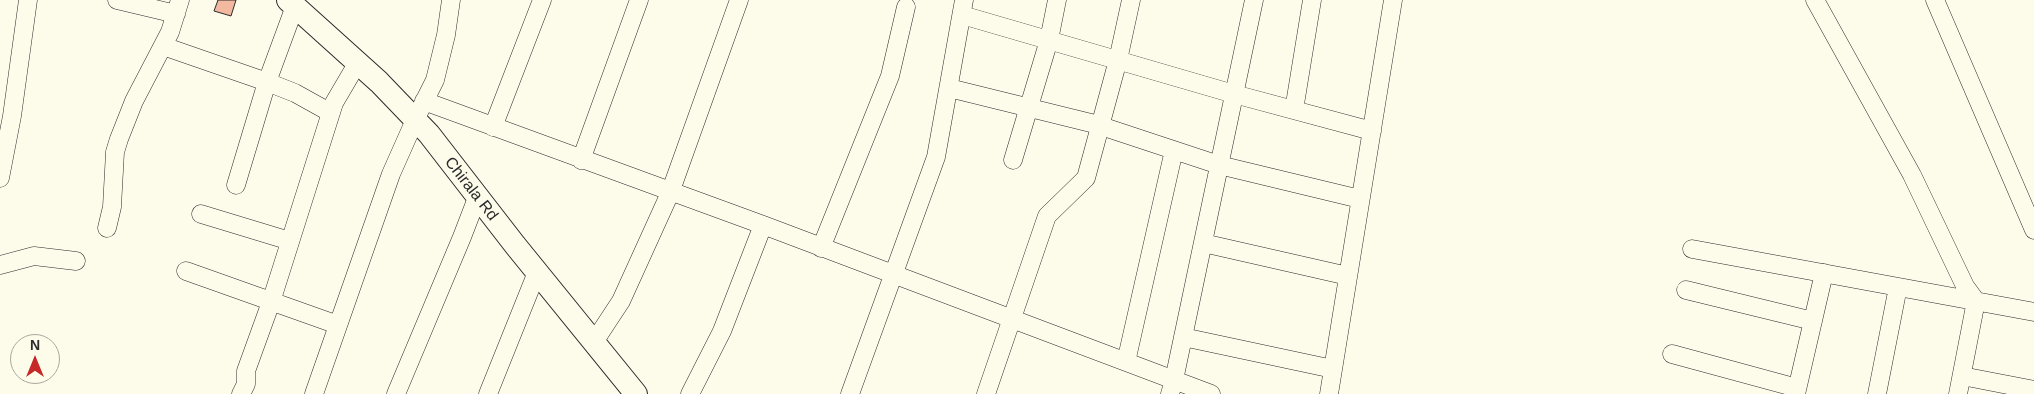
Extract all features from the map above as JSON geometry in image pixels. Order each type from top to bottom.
[{"type":"main road","name":"Chirala Rd","points":[[291,3],[358,62],[420,110],[429,134],[477,198],[636,394]]},
{"type":"street","points":[[0,178],[12,116],[28,0]]},
{"type":"street","points":[[107,228],[112,207],[115,152],[119,139],[134,101],[170,32],[178,7],[117,0]]},
{"type":"street","points":[[314,394],[391,174],[435,80],[446,35],[451,0]]},
{"type":"street","points":[[493,127],[542,0]]},
{"type":"street","points":[[581,160],[639,0]]},
{"type":"street","points":[[594,342],[621,301],[670,193],[740,0]]},
{"type":"street","points":[[1014,160],[1049,40],[1057,0]]},
{"type":"street","points":[[986,394],[1048,216],[1086,178],[1118,60],[1131,0]]},
{"type":"street","points":[[1172,387],[1254,0]]},
{"type":"street","points":[[1294,110],[1312,0]]},
{"type":"street","points":[[1329,394],[1393,0]]},
{"type":"street","points":[[1815,0],[1912,175],[1965,286],[1976,301],[1958,394]]},
{"type":"street","points":[[1935,0],[2034,230]]},
{"type":"street","points":[[236,185],[291,3]]},
{"type":"street","points":[[822,248],[890,76],[906,7]]},
{"type":"street","points":[[850,394],[936,158],[963,8],[1049,40],[1234,94],[1372,131]]},
{"type":"street","points":[[163,46],[267,82],[295,93],[331,112]]},
{"type":"street","points":[[241,394],[246,384],[246,372],[271,302],[331,112],[339,91],[358,62]]},
{"type":"street","points":[[950,88],[1101,126],[1219,164],[1360,199]]},
{"type":"street","points":[[420,110],[493,127],[1126,362],[1172,387],[1211,394]]},
{"type":"street","points":[[1126,362],[1174,150]]},
{"type":"street","points":[[396,394],[477,198]]},
{"type":"street","points":[[201,214],[290,241]]},
{"type":"street","points":[[690,394],[722,331],[763,226]]},
{"type":"street","points":[[1203,243],[1348,276]]},
{"type":"street","points":[[1692,249],[1976,301],[2033,307]]},
{"type":"street","points":[[0,265],[34,256],[76,262]]},
{"type":"street","points":[[186,271],[338,325]]},
{"type":"street","points":[[488,394],[537,272]]},
{"type":"street","points":[[1672,354],[1797,391],[1824,273]]},
{"type":"street","points":[[1877,394],[1898,287]]},
{"type":"street","points":[[1686,290],[1813,321]]},
{"type":"street","points":[[1183,337],[1333,369]]},
{"type":"street","points":[[1962,376],[2034,390]]},
{"type":"building","points":[[218,0],[236,0],[231,16],[214,11]]}]
